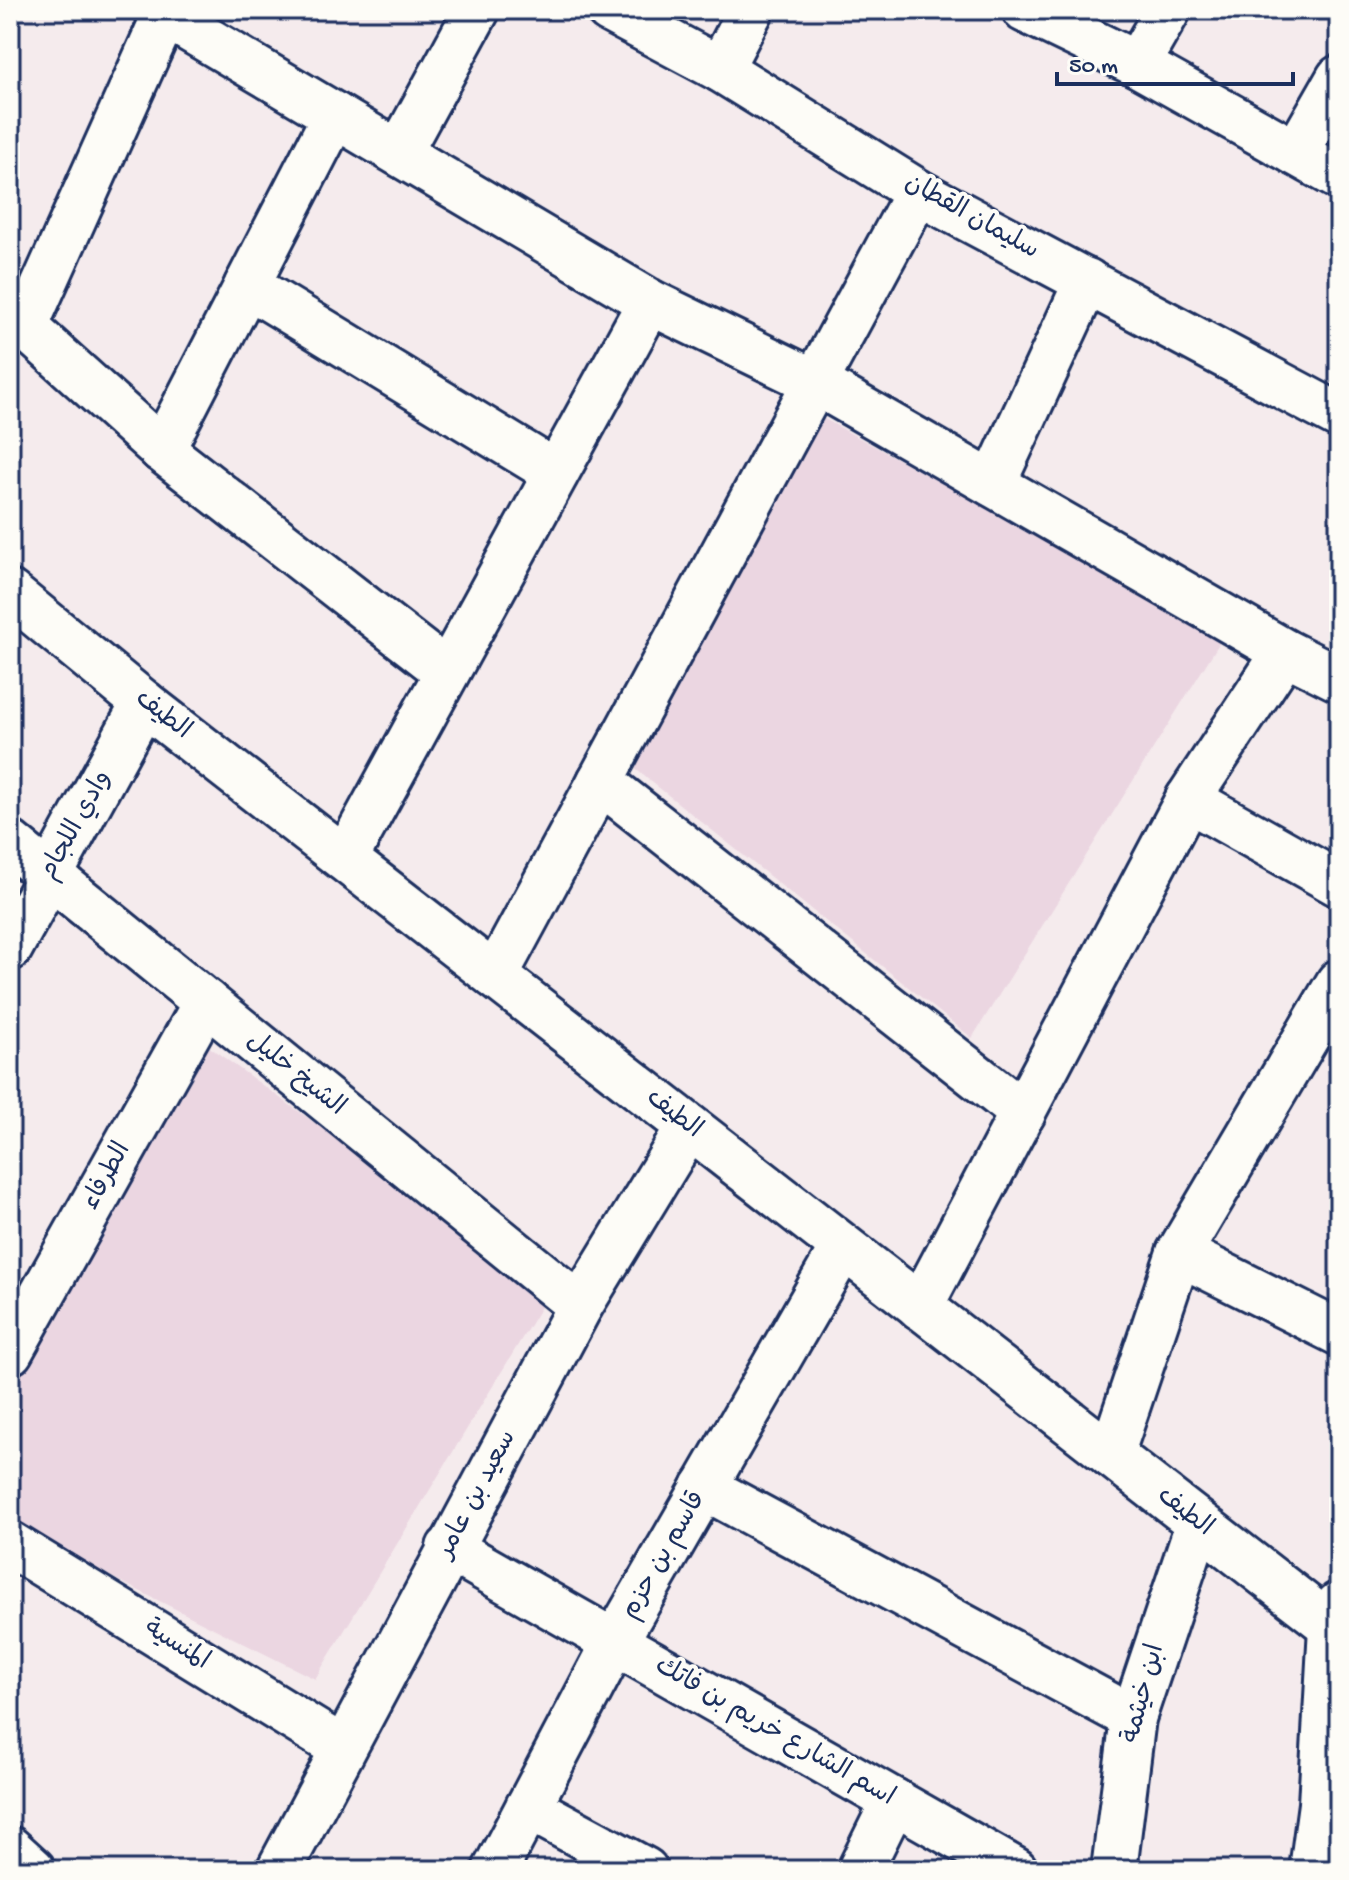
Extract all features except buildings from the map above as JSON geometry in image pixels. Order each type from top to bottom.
[{"type":"street","points":[[399,153],[477,10]]},
{"type":"street","name":"سليمان القطان","points":[[609,10],[720,69],[918,192],[1339,416]]},
{"type":"street","points":[[720,69],[751,10]]},
{"type":"street","points":[[1025,10],[1137,64],[1339,177]]},
{"type":"street","points":[[1137,64],[1168,10]]},
{"type":"street","points":[[447,672],[162,450],[18,319],[161,13],[650,302],[815,382],[1285,652],[1339,679]]},
{"type":"street","points":[[1296,153],[1339,78]]},
{"type":"street","points":[[162,450],[335,115]]},
{"type":"street","points":[[495,976],[918,192]]},
{"type":"street","points":[[993,484],[1087,281]]},
{"type":"street","points":[[247,285],[556,473]]},
{"type":"street","points":[[345,859],[650,302]]},
{"type":"street","name":"الطيف","points":[[10,593],[144,703],[1198,1524],[1336,1621]]},
{"type":"street","points":[[920,1307],[1188,799],[1285,652]]},
{"type":"street","name":"وادي اللجام","points":[[10,948],[144,703]]},
{"type":"street","points":[[600,781],[1023,1113]]},
{"type":"street","points":[[1188,799],[1339,884]]},
{"type":"street","name":"الشيخ خليل","points":[[10,843],[580,1306]]},
{"type":"street","points":[[1111,1455],[1179,1253],[1339,982]]},
{"type":"street","name":"الطرفاء","points":[[10,1352],[206,1002]]},
{"type":"street","name":"سعيد بن عامر","points":[[279,1870],[580,1306],[689,1127]]},
{"type":"street","name":"قاسم بن حزم","points":[[495,1870],[615,1642],[843,1247]]},
{"type":"street","points":[[1179,1253],[1339,1333]]},
{"type":"street","points":[[704,1487],[1133,1718]]},
{"type":"street","name":"ابن خيثمة","points":[[1114,1870],[1133,1718],[1198,1524]]},
{"type":"street","name":"المنسية","points":[[10,1544],[342,1748]]},
{"type":"street","name":"اسم الشارع خريم بن فاتك","points":[[449,1548],[1015,1870]]},
{"type":"street","points":[[1312,1870],[1321,1804],[1336,1621]]},
{"type":"street","points":[[860,1870],[894,1801]]},
{"type":"street","points":[[528,1807],[645,1870]]},
{"type":"street","points":[[10,1849],[33,1870]]},
{"type":"shaded area","points":[[808,410],[1223,637],[972,1038],[618,755]]},
{"type":"shaded area","points":[[187,1031],[550,1292],[315,1679],[10,1526],[10,1370]]}]
